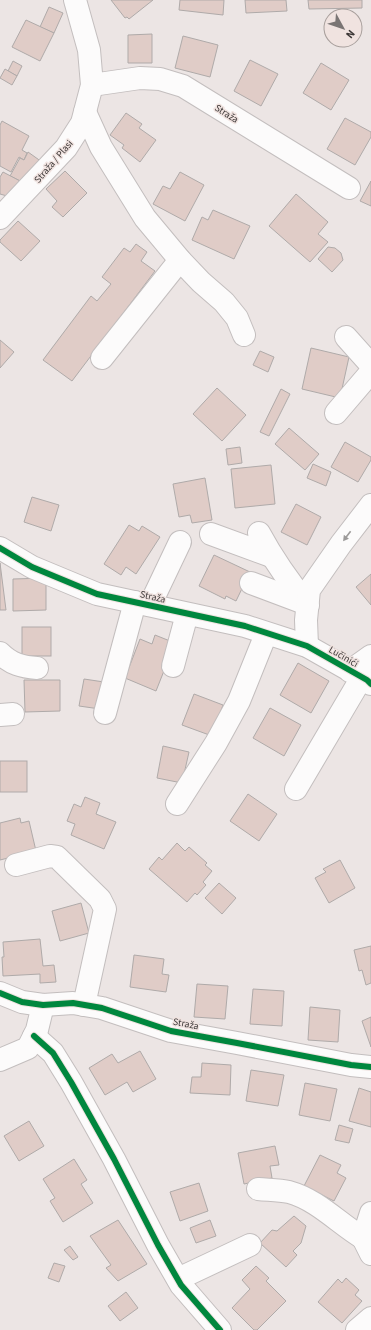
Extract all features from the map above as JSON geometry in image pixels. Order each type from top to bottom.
[{"type":"street","name":"Straža / Plasi","points":[[0,218],[66,148],[82,123],[92,85],[89,50],[75,0]]},
{"type":"street","name":"Straža","points":[[92,85],[140,78],[160,79],[183,86],[349,188]]},
{"type":"street","points":[[85,112],[101,147],[145,218],[180,260],[201,282],[224,302],[237,318],[244,335]]},
{"type":"street","points":[[102,358],[180,260]]},
{"type":"street","points":[[346,336],[371,365]]},
{"type":"street","points":[[336,413],[371,372]]},
{"type":"street","points":[[307,646],[306,620],[309,590],[341,544],[371,505]]},
{"type":"street","points":[[210,534],[271,556]]},
{"type":"street","points":[[259,534],[271,556],[288,581],[308,605]]},
{"type":"street","points":[[105,713],[143,604],[180,542]]},
{"type":"street","name":"Straža","points":[[0,548],[32,567],[97,594],[245,626],[307,646]]},
{"type":"street","points":[[251,583],[308,605]]},
{"type":"street","points":[[173,666],[187,614]]},
{"type":"street","points":[[178,804],[216,743],[239,701],[266,634]]},
{"type":"street","name":"Lučinići","points":[[307,646],[361,677]]},
{"type":"street","points":[[0,654],[7,660],[22,667],[37,668]]},
{"type":"street","points":[[296,789],[361,677],[371,656]]},
{"type":"street","points":[[16,865],[50,856],[57,857],[100,899],[105,909],[84,1005]]},
{"type":"street","name":"Straža","points":[[0,993],[22,1002],[44,1005],[73,1003],[102,1008],[171,1031],[344,1064],[371,1067]]},
{"type":"street","points":[[0,1060],[28,1048],[37,1030],[44,1005]]},
{"type":"street","points":[[34,1036],[53,1053],[71,1082],[181,1285],[220,1330]]},
{"type":"street","points":[[258,1189],[287,1192],[301,1196],[322,1208],[350,1230],[367,1246]]},
{"type":"street","points":[[367,1246],[371,1213]]},
{"type":"street","points":[[178,1279],[250,1245]]},
{"type":"street","points":[[357,1330],[371,1318]]},
{"type":"building","points":[[111,0],[153,0],[129,19],[127,17],[125,18]]},
{"type":"building","points":[[180,0],[224,0],[223,15],[179,10]]},
{"type":"building","points":[[245,0],[286,0],[287,11],[246,13]]},
{"type":"building","points":[[308,0],[362,0],[362,8],[309,9]]},
{"type":"building","points":[[49,7],[63,13],[54,33],[40,27]]},
{"type":"building","points":[[26,20],[54,33],[40,61],[12,47]]},
{"type":"building","points":[[152,34],[152,63],[128,63],[128,35]]},
{"type":"building","points":[[183,36],[218,45],[210,77],[175,68]]},
{"type":"building","points":[[250,60],[278,74],[261,106],[234,91]]},
{"type":"building","points":[[13,61],[22,66],[17,76],[8,71]]},
{"type":"building","points":[[321,63],[349,80],[331,110],[303,93]]},
{"type":"building","points":[[5,69],[17,76],[12,85],[0,78]]},
{"type":"building","points":[[126,113],[142,124],[139,128],[156,140],[140,162],[122,148],[124,145],[110,135]]},
{"type":"building","points":[[345,118],[371,132],[371,137],[355,165],[327,149]]},
{"type":"building","points":[[2,121],[29,136],[22,150],[27,153],[24,160],[19,157],[11,172],[0,166],[0,125]]},
{"type":"building","points":[[28,152],[42,162],[22,182],[10,176],[20,158],[24,160]]},
{"type":"building","points":[[65,171],[87,193],[63,217],[52,207],[57,201],[46,189]]},
{"type":"building","points":[[3,172],[22,182],[7,196],[0,194],[0,177]]},
{"type":"building","points":[[180,172],[204,185],[185,221],[153,204],[163,186],[170,189]]},
{"type":"building","points":[[371,181],[371,206],[360,201]]},
{"type":"building","points":[[296,194],[328,222],[318,234],[328,242],[310,262],[269,226]]},
{"type":"building","points":[[213,210],[250,226],[234,259],[192,240],[202,217],[208,220]]},
{"type":"building","points":[[18,221],[40,241],[21,261],[0,242],[0,240]]},
{"type":"building","points":[[136,244],[147,252],[141,261],[155,271],[72,381],[43,360],[91,296],[97,301],[111,284],[102,277],[124,248],[130,252]]},
{"type":"building","points":[[328,247],[335,248],[341,253],[343,260],[332,272],[318,259]]},
{"type":"building","points":[[0,340],[14,352],[0,368]]},
{"type":"building","points":[[311,348],[349,357],[340,398],[302,389]]},
{"type":"building","points":[[260,351],[274,357],[268,372],[253,365]]},
{"type":"building","points":[[217,388],[246,415],[222,441],[193,414]]},
{"type":"building","points":[[281,389],[290,394],[269,436],[260,432]]},
{"type":"building","points":[[289,428],[319,454],[305,470],[275,444]]},
{"type":"building","points":[[345,442],[371,457],[371,460],[358,482],[331,467]]},
{"type":"building","points":[[240,447],[242,463],[228,465],[226,449]]},
{"type":"building","points":[[313,464],[331,472],[326,486],[307,478]]},
{"type":"building","points":[[271,465],[275,504],[235,508],[231,469]]},
{"type":"building","points":[[205,478],[212,520],[192,523],[190,515],[179,517],[173,484]]},
{"type":"building","points":[[32,497],[59,505],[51,531],[24,522]]},
{"type":"building","points":[[296,504],[321,517],[307,545],[281,532]]},
{"type":"building","points":[[129,525],[139,531],[142,526],[160,537],[136,574],[126,567],[121,575],[104,564]]},
{"type":"building","points":[[214,555],[250,572],[236,601],[226,596],[225,599],[199,586]]},
{"type":"building","points":[[0,563],[6,610],[0,610]]},
{"type":"building","points":[[371,574],[371,605],[356,587]]},
{"type":"building","points":[[46,578],[46,610],[13,611],[13,579]]},
{"type":"building","points":[[22,627],[51,627],[51,656],[22,656]]},
{"type":"building","points":[[155,635],[175,643],[156,691],[125,678],[140,639],[152,644]]},
{"type":"building","points":[[298,663],[329,681],[311,713],[280,695]]},
{"type":"building","points":[[84,679],[104,682],[100,709],[79,706]]},
{"type":"building","points":[[24,680],[60,680],[60,711],[25,712]]},
{"type":"building","points":[[194,694],[223,705],[212,736],[182,725]]},
{"type":"building","points":[[270,708],[301,725],[284,756],[253,738]]},
{"type":"building","points":[[163,746],[189,752],[182,783],[157,778]]},
{"type":"building","points":[[0,761],[27,761],[27,792],[0,792]]},
{"type":"building","points":[[248,794],[277,814],[259,841],[230,821]]},
{"type":"building","points":[[85,797],[100,803],[96,814],[116,822],[104,849],[71,835],[75,824],[67,821],[74,804],[81,807]]},
{"type":"building","points":[[20,818],[21,823],[29,821],[36,851],[0,860],[0,823]]},
{"type":"building","points":[[177,843],[185,851],[189,847],[207,863],[205,865],[212,871],[203,882],[206,885],[197,895],[195,893],[187,902],[149,869],[159,857],[162,860]]},
{"type":"building","points":[[340,860],[355,888],[329,903],[315,878],[326,872],[323,869]]},
{"type":"building","points":[[219,883],[236,898],[222,914],[205,898]]},
{"type":"building","points":[[81,903],[89,933],[60,941],[52,911]]},
{"type":"building","points":[[40,939],[43,966],[54,965],[56,982],[40,983],[40,974],[3,976],[3,942]]},
{"type":"building","points":[[371,946],[371,983],[366,985],[362,970],[359,971],[354,950]]},
{"type":"building","points":[[134,955],[164,959],[162,974],[169,975],[166,992],[130,987]]},
{"type":"building","points":[[197,984],[228,986],[225,1019],[194,1017]]},
{"type":"building","points":[[253,989],[284,991],[282,1026],[250,1024]]},
{"type":"building","points":[[310,1007],[340,1010],[338,1042],[308,1040]]},
{"type":"building","points":[[371,1017],[371,1047],[362,1021]]},
{"type":"building","points":[[140,1051],[156,1079],[133,1092],[127,1082],[105,1095],[89,1068],[112,1054],[118,1063]]},
{"type":"building","points":[[202,1063],[231,1065],[230,1095],[190,1093],[192,1077],[201,1077]]},
{"type":"building","points":[[251,1070],[284,1075],[278,1106],[246,1101]]},
{"type":"building","points":[[305,1083],[337,1089],[330,1121],[299,1115]]},
{"type":"building","points":[[359,1088],[371,1092],[371,1127],[349,1121]]},
{"type":"building","points":[[29,1121],[44,1146],[19,1161],[4,1136]]},
{"type":"building","points":[[339,1125],[353,1129],[349,1143],[335,1140]]},
{"type":"building","points":[[275,1146],[279,1165],[270,1166],[272,1178],[244,1184],[238,1153]]},
{"type":"building","points":[[320,1155],[341,1165],[337,1173],[346,1178],[334,1201],[304,1186]]},
{"type":"building","points":[[74,1159],[87,1180],[81,1184],[93,1203],[63,1222],[50,1201],[55,1198],[43,1179]]},
{"type":"building","points":[[199,1183],[208,1211],[180,1221],[170,1192]]},
{"type":"building","points":[[294,1216],[306,1226],[301,1243],[293,1251],[297,1255],[286,1267],[260,1243],[272,1230],[277,1231]]},
{"type":"building","points":[[118,1220],[147,1264],[118,1281],[106,1268],[111,1265],[90,1236]]},
{"type":"building","points":[[210,1220],[216,1236],[196,1243],[190,1228]]},
{"type":"building","points":[[70,1246],[78,1257],[73,1260],[64,1250]]},
{"type":"building","points":[[54,1263],[65,1266],[59,1282],[48,1278]]},
{"type":"building","points":[[256,1266],[269,1278],[266,1281],[286,1301],[257,1330],[254,1330],[232,1308],[250,1289],[242,1280]]},
{"type":"building","points":[[346,1278],[359,1290],[355,1295],[362,1301],[342,1323],[318,1302],[338,1279],[342,1283]]},
{"type":"building","points":[[126,1292],[138,1308],[120,1321],[108,1306]]},
{"type":"cycle path","points":[[0,548],[32,567],[97,594],[245,626],[307,646],[367,680],[371,684]]},
{"type":"cycle path","points":[[0,993],[22,1002],[43,1005],[73,1003],[102,1008],[171,1031],[351,1065],[371,1067]]},
{"type":"cycle path","points":[[34,1036],[53,1053],[71,1082],[181,1285],[220,1330]]}]
